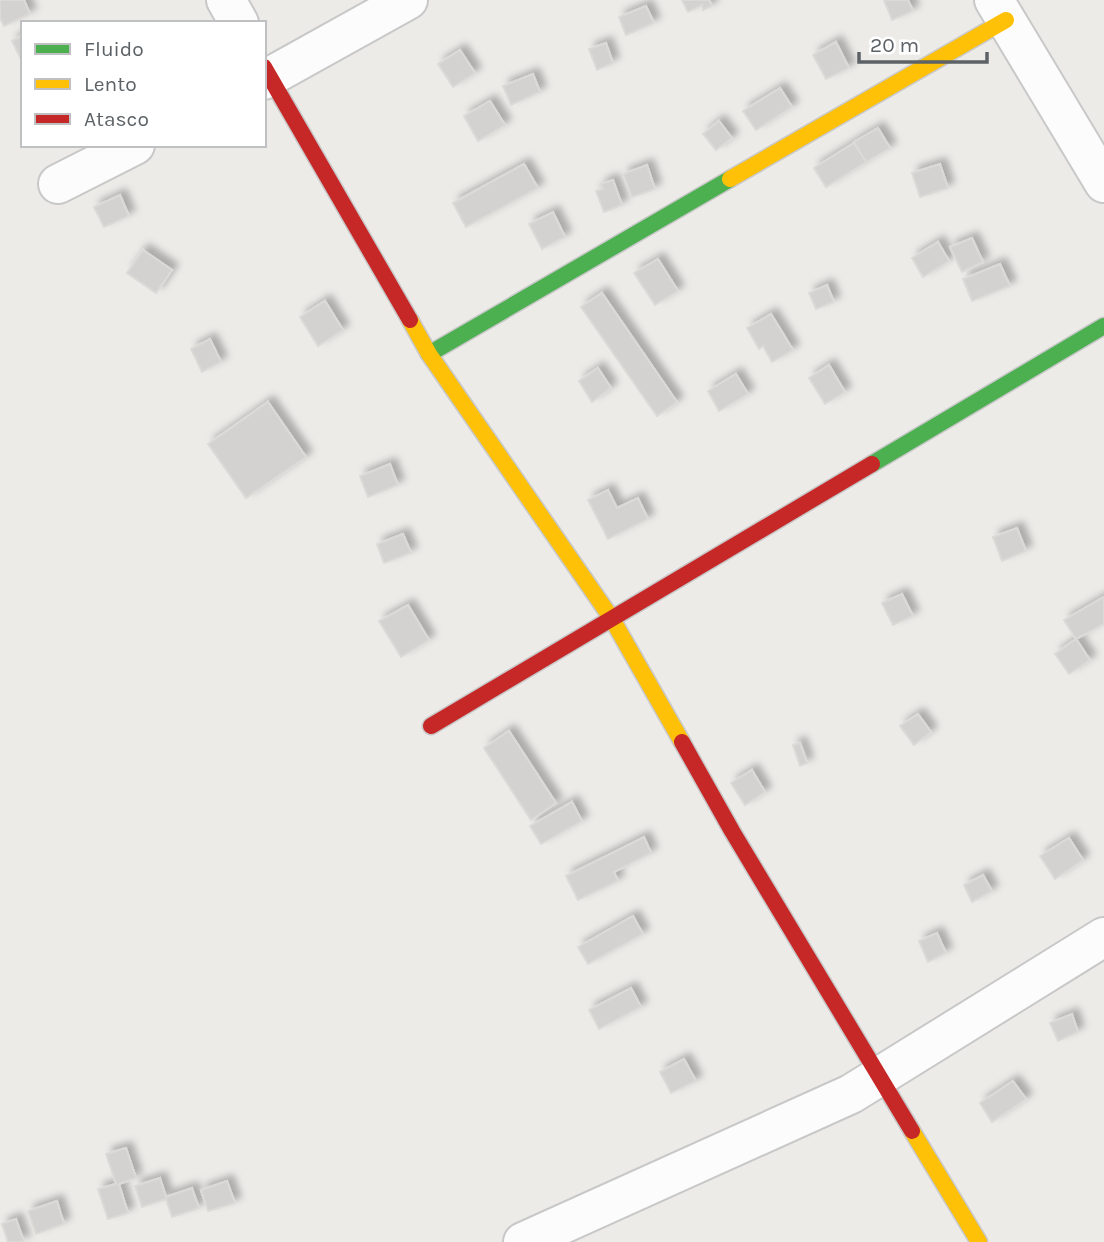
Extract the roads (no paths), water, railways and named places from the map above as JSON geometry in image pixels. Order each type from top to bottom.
[{"type":"street","points":[[226,0],[238,21]]},
{"type":"street","points":[[408,0],[266,75],[429,354],[612,619],[733,831],[979,1242]]},
{"type":"street","points":[[429,354],[1000,10],[1104,183]]},
{"type":"street","points":[[58,184],[131,147]]},
{"type":"street","points":[[431,726],[1104,326]]},
{"type":"street","points":[[523,1242],[851,1094],[1104,937]]}]
